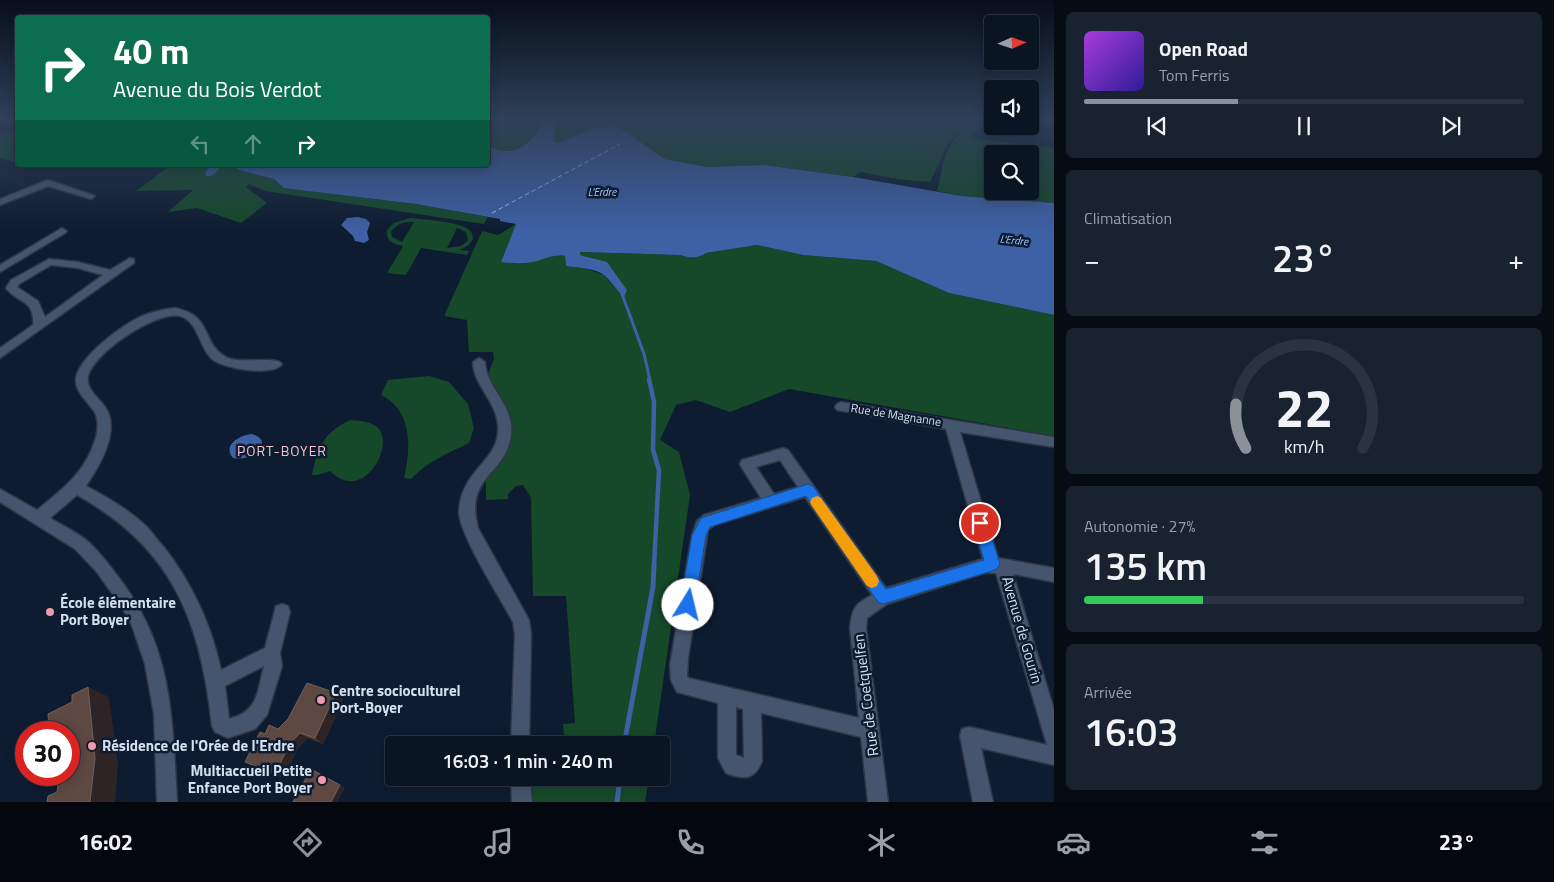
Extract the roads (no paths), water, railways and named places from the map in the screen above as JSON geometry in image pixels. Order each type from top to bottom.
[{"type":"street","points":[[0,202],[48,183],[91,196]]},
{"type":"street","points":[[0,269],[62,232]]},
{"type":"street","points":[[0,354],[130,260]]},
{"type":"street","points":[[39,326],[41,314],[38,307],[11,288],[15,282],[44,264],[54,262],[78,265],[111,274]]},
{"type":"street","points":[[39,518],[75,488],[98,450],[104,425],[103,415],[86,392],[82,377],[92,362],[136,323],[165,313],[185,314],[196,319],[212,350],[222,360],[238,365],[276,364]]},
{"type":"street","points":[[479,362],[478,370],[503,416],[505,435],[500,448],[472,488],[466,510],[471,530],[521,620],[523,634],[520,736]]},
{"type":"street","name":"Rue de Magnanne","points":[[840,407],[1054,442]]},
{"type":"street","name":"Rue de Magnanne","points":[[951,424],[997,564]]},
{"type":"street","points":[[771,501],[747,464],[783,454],[883,597]]},
{"type":"street","points":[[75,488],[97,499],[140,530],[168,562],[204,630],[217,681],[222,726],[228,729],[248,723],[261,709],[273,666],[272,653],[282,612]]},
{"type":"street","points":[[808,490],[709,520],[702,526],[679,658],[679,682],[683,686],[727,698],[870,730]]},
{"type":"street","points":[[3,501],[39,518],[80,544],[93,556],[127,600],[138,619],[154,664],[164,714],[167,802]]},
{"type":"street","name":"Rue de Coetquelfen","points":[[878,802],[858,620],[863,609],[883,597],[997,564],[1054,575]]},
{"type":"street","name":"Avenue de Gourin","points":[[997,564],[1052,730]]},
{"type":"street","points":[[217,681],[272,653]]},
{"type":"street","points":[[727,698],[727,758],[733,766],[748,768],[753,761],[752,703]]},
{"type":"street","points":[[983,802],[969,736],[1054,756]]},
{"type":"street","points":[[521,786],[522,802]]},
{"type":"water","name":"L'Erdre","points":[[490,156],[660,156],[664,159],[708,167],[764,165],[853,177],[962,196],[984,198],[984,200],[1054,203],[1054,315],[949,293],[876,261],[803,255],[757,245],[706,253],[693,257],[580,252],[580,255],[607,262],[627,290],[624,297],[608,278],[601,273],[566,266],[565,256],[553,256],[529,263],[501,262],[516,224],[500,221],[500,219],[416,204],[284,188],[274,179],[233,167],[490,167]]},
{"type":"water","points":[[211,167],[222,167],[212,175],[206,176],[205,172]]},
{"type":"water","points":[[358,217],[366,219],[370,223],[367,232],[369,240],[364,243],[355,241],[353,236],[341,225],[347,218]]},
{"type":"water","points":[[252,434],[259,437],[262,441],[259,451],[240,459],[233,458],[230,453],[231,445],[242,436]]},
{"type":"waterway","points":[[622,294],[644,354],[650,380]]},
{"type":"waterway","points":[[649,379],[654,402],[653,450],[659,470],[654,566]]},
{"type":"waterway","points":[[626,736],[653,587],[654,565]]},
{"type":"waterway","points":[[617,802],[619,786]]},
{"type":"place","name":"École élémentaire Port Boyer","points":[[50,612]]},
{"type":"place","name":"Centre socioculturel Port-Boyer","points":[[321,700]]},
{"type":"place","name":"Résidence de l'Orée de l'Erdre","points":[[92,746]]},
{"type":"place","name":"Multiaccueil Petite Enfance Port Boyer","points":[[322,780]]},
{"type":"district","name":"PORT-BOYER","points":[[282,451]]}]
